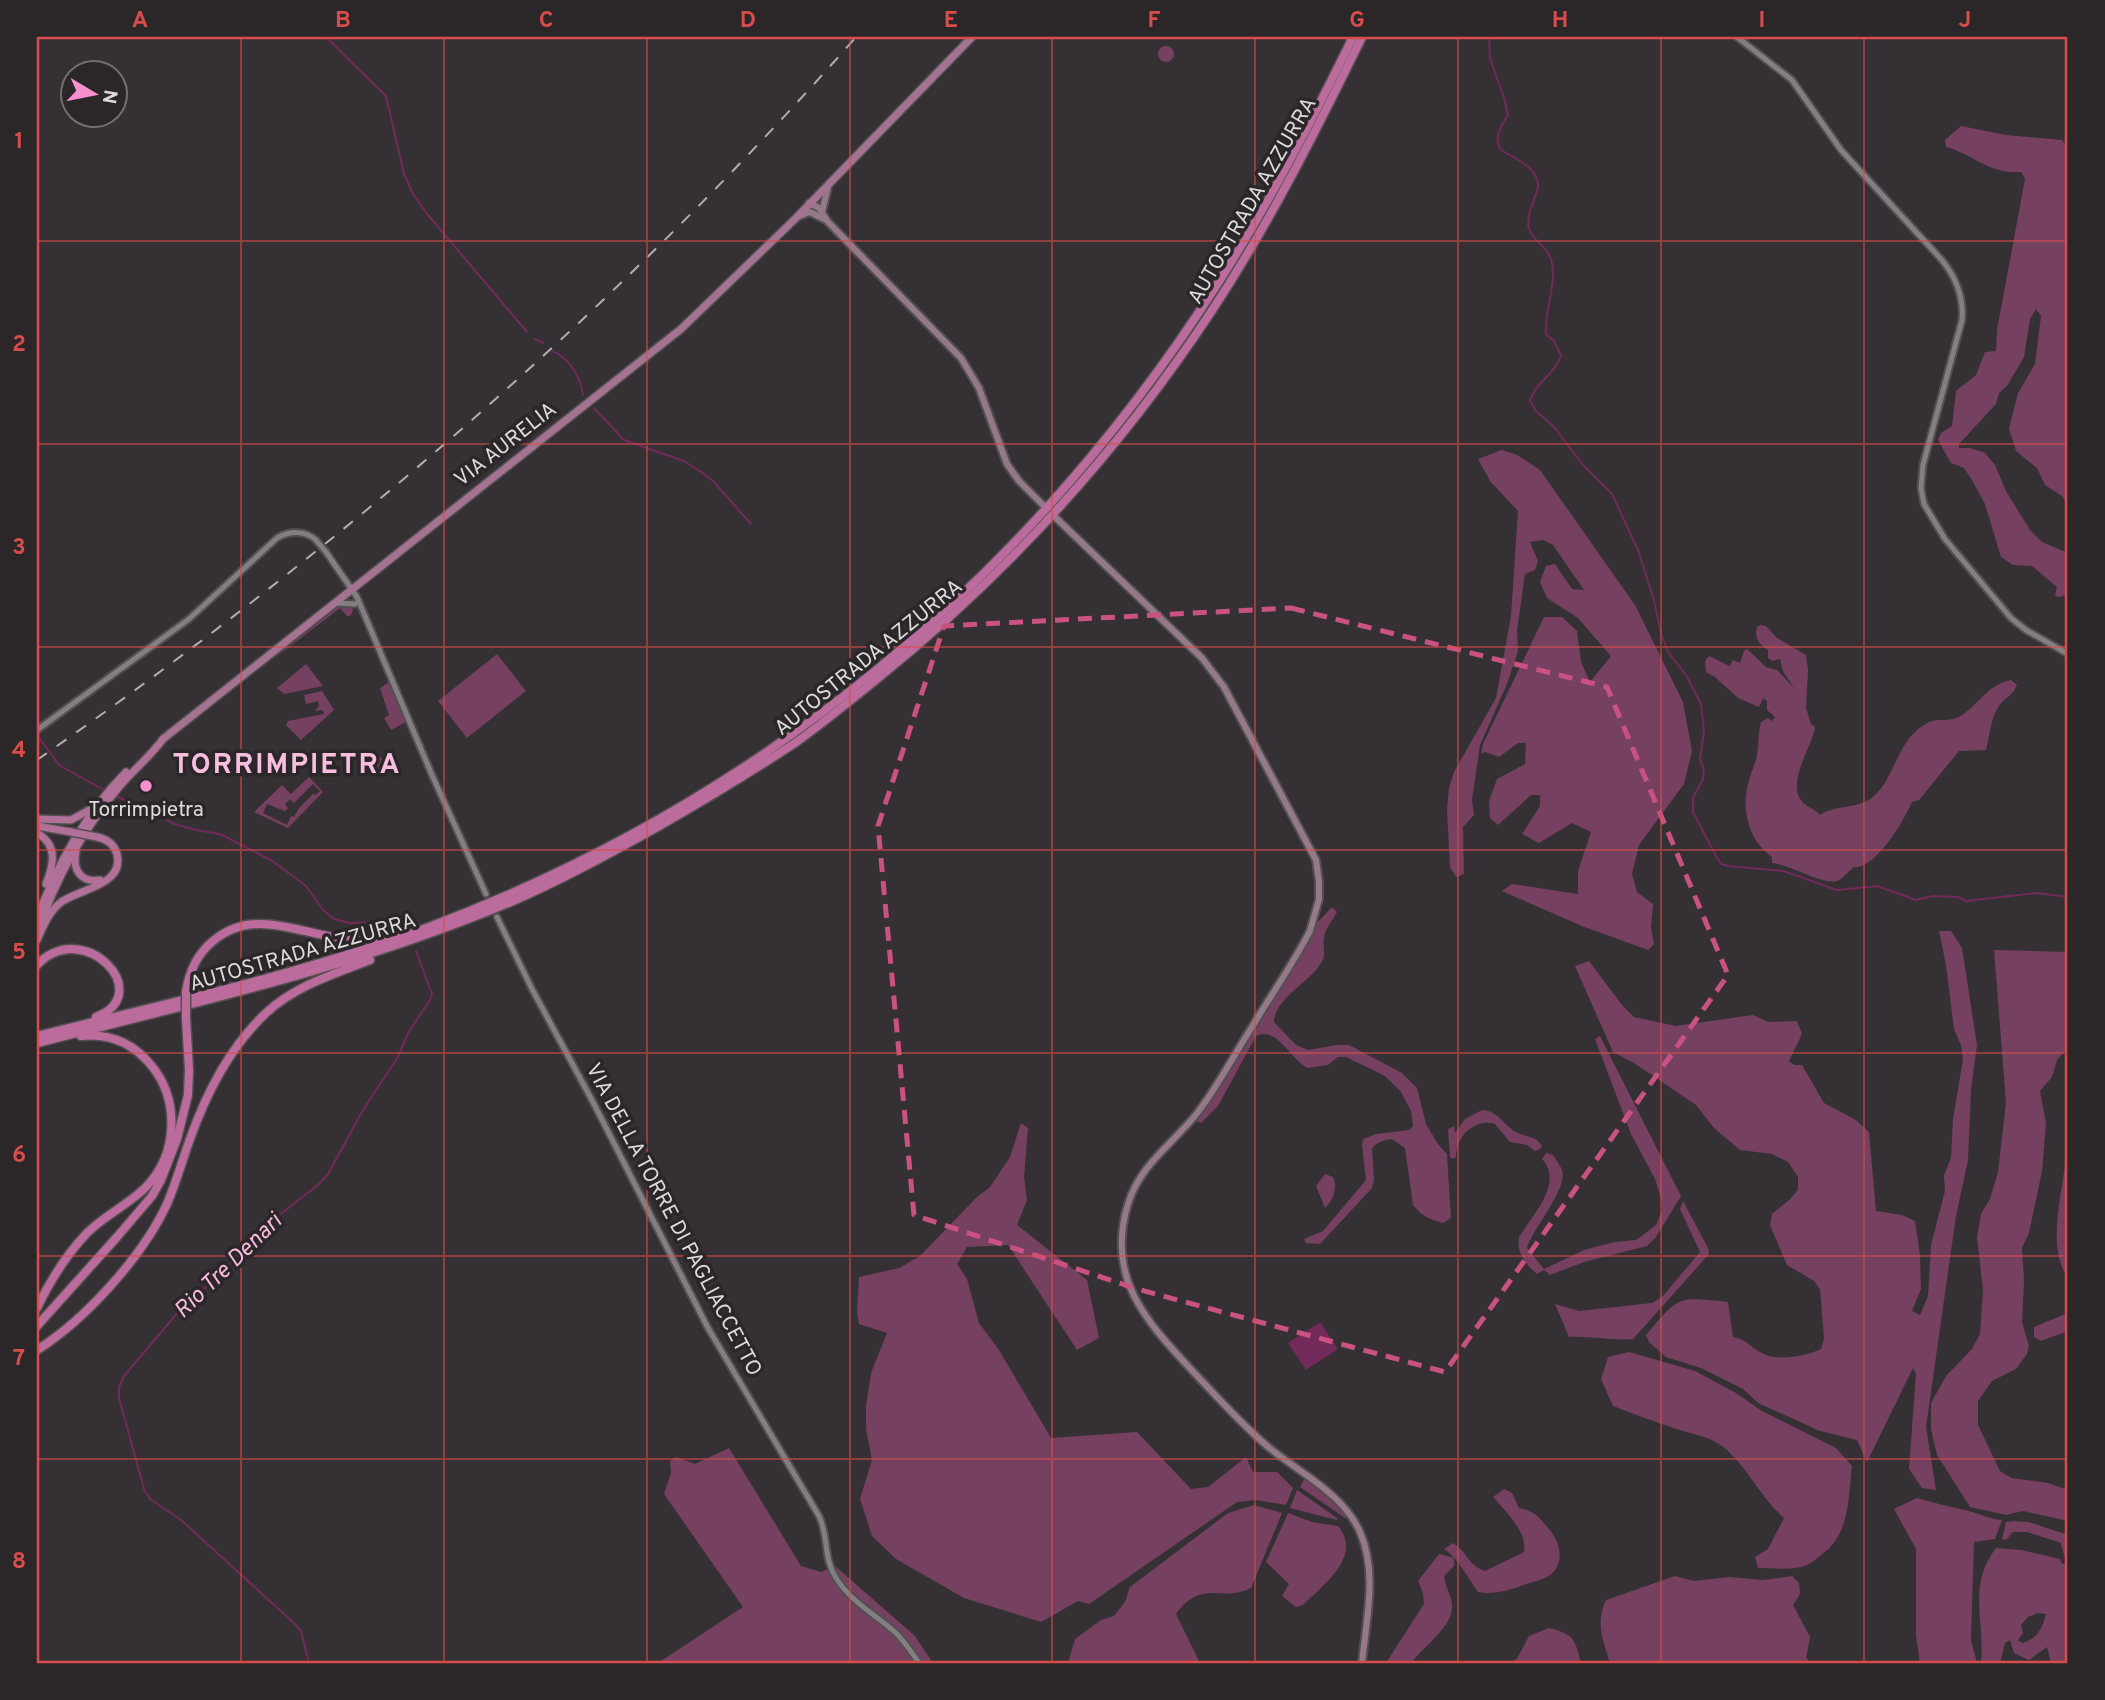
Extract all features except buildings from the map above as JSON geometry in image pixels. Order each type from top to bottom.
[{"type":"highway","name":"AUTOSTRADA AZZURRA","points":[[37,1035],[315,965],[423,929],[523,888],[611,845],[688,802],[789,737],[919,635],[1008,551],[1056,500],[1112,431],[1198,314],[1266,204],[1353,37]]},
{"type":"highway","name":"AUTOSTRADA AZZURRA","points":[[37,1044],[317,971],[429,934],[514,900],[627,844],[704,801],[794,744],[923,642],[1004,567],[1071,495],[1119,438],[1210,314],[1255,242],[1293,175],[1362,37]]},
{"type":"highway","name":"VIA AURELIA","points":[[37,918],[66,854],[116,786],[153,746],[163,739]]},
{"type":"highway","points":[[37,819],[75,819],[104,802]]},
{"type":"highway","name":"VIA AURELIA","points":[[37,933],[57,883],[104,802]]},
{"type":"highway","points":[[37,826],[97,837],[110,843],[116,852],[117,863],[113,873],[105,881],[60,903],[50,913],[37,940]]},
{"type":"highway","points":[[37,833],[47,841],[53,855],[49,876],[37,909]]},
{"type":"highway","points":[[78,844],[74,864],[80,876],[93,881],[113,873]]},
{"type":"highway","points":[[37,1325],[117,1237],[162,1180],[179,1134],[188,1095],[186,992],[191,971],[202,952],[221,936],[240,926],[269,923],[336,938],[373,939],[420,927],[523,888]]},
{"type":"highway","points":[[37,1349],[94,1303],[148,1238],[166,1205],[192,1132],[213,1087],[237,1048],[266,1013],[293,993],[340,971],[473,920],[514,900]]},
{"type":"highway","points":[[37,965],[58,951],[87,951],[109,965],[120,989],[117,1002],[105,1013],[37,1035]]},
{"type":"highway","points":[[37,1044],[88,1035],[124,1042],[158,1074],[167,1095],[172,1121],[168,1151],[153,1179],[82,1238],[60,1267],[37,1308]]},
{"type":"main road","name":"VIA AURELIA","points":[[163,739],[681,329],[866,148],[961,51],[971,37]]},
{"type":"main road","points":[[822,212],[831,181]]},
{"type":"main road","points":[[809,204],[822,212],[828,222],[966,365],[981,393],[1007,464],[1045,507]]},
{"type":"main road","points":[[809,204],[813,213],[828,222]]},
{"type":"main road","points":[[794,220],[802,214],[813,213]]},
{"type":"main road","points":[[1055,517],[1214,673],[1300,826],[1317,863],[1319,899],[1307,936],[1205,1103],[1152,1160],[1138,1180],[1125,1214],[1121,1249],[1125,1275],[1134,1300],[1162,1338],[1250,1431],[1332,1496],[1356,1525],[1365,1547],[1370,1576],[1362,1663]]},
{"type":"street","points":[[1737,37],[1791,79],[1832,138],[1944,261],[1955,278],[1962,301],[1962,320],[1923,465],[1921,485],[1924,504],[1942,534],[2008,616],[2026,630],[2068,654]]},
{"type":"street","points":[[38,729],[194,615],[277,538],[292,533],[309,534],[326,552],[357,597],[486,894]]},
{"type":"street","points":[[357,597],[361,581]]},
{"type":"street","points":[[351,589],[350,597],[362,611]]},
{"type":"street","points":[[327,608],[340,603],[355,604]]},
{"type":"street","name":"VIA DELLA TORRE DI PAGLIACCETTO","points":[[497,917],[531,989],[593,1102],[708,1328],[818,1514],[825,1535],[827,1560],[846,1592],[899,1636],[919,1663]]},
{"type":"highlighted area","points":[[1291,608],[1607,687],[1728,975],[1445,1372],[1137,1289],[914,1215],[878,826],[944,626]]},
{"type":"shaded area","points":[[1163,46],[1169,46],[1174,54],[1172,60],[1163,62],[1158,57],[1158,51]]},
{"type":"shaded area","points":[[1961,126],[2006,135],[2062,140],[2068,148],[2068,505],[2062,496],[2045,485],[2037,468],[2016,451],[2009,429],[2018,393],[2035,364],[2041,316],[2036,309],[2030,319],[2024,357],[2007,386],[1999,393],[1996,404],[1959,444],[1959,448],[1985,453],[1995,465],[2006,491],[2030,530],[2042,542],[2068,553],[2068,594],[2060,597],[2055,596],[2057,587],[2032,566],[2013,565],[2001,557],[1985,504],[1964,468],[1951,463],[1938,440],[1941,433],[1952,426],[1956,391],[1976,375],[1985,352],[1996,351],[1997,330],[2025,179],[2021,172],[1990,167],[1946,147],[1945,140]]},
{"type":"shaded area","points":[[1502,450],[1517,455],[1540,470],[1635,605],[1683,702],[1692,751],[1684,784],[1639,845],[1632,874],[1637,892],[1653,904],[1651,928],[1654,944],[1648,950],[1582,926],[1502,891],[1512,884],[1578,894],[1578,871],[1591,832],[1572,823],[1539,843],[1522,834],[1540,806],[1540,795],[1531,795],[1498,825],[1490,818],[1489,801],[1497,779],[1525,764],[1526,743],[1518,743],[1499,757],[1485,752],[1481,754],[1483,744],[1544,617],[1562,617],[1577,631],[1581,662],[1590,682],[1611,656],[1578,618],[1547,598],[1540,582],[1546,566],[1555,564],[1572,589],[1584,590],[1553,545],[1543,540],[1530,542],[1538,561],[1535,570],[1525,574],[1517,631],[1518,651],[1507,684],[1480,745],[1472,800],[1474,815],[1463,827],[1464,874],[1456,877],[1450,867],[1447,809],[1449,788],[1454,772],[1496,698],[1511,616],[1518,511],[1490,481],[1478,459]]},
{"type":"shaded area","points":[[340,605],[352,606],[350,616],[340,608],[260,669]]},
{"type":"shaded area","points":[[1760,625],[1766,626],[1777,638],[1806,655],[1806,708],[1811,724],[1815,727],[1799,771],[1797,789],[1801,800],[1820,815],[1864,802],[1876,794],[1908,740],[1925,724],[1959,717],[1988,691],[2002,683],[2011,680],[2017,685],[1996,711],[1986,750],[1959,751],[1919,800],[1912,802],[1896,831],[1880,852],[1871,861],[1854,867],[1837,881],[1823,880],[1772,863],[1772,857],[1763,850],[1751,831],[1746,799],[1756,758],[1759,730],[1761,722],[1768,718],[1772,721],[1775,717],[1767,710],[1767,701],[1763,698],[1759,707],[1738,698],[1706,672],[1705,661],[1709,656],[1730,666],[1733,660],[1740,663],[1747,649],[1766,667],[1777,670],[1794,688],[1783,671],[1780,659],[1772,661],[1768,658],[1768,650],[1758,640],[1756,631]]},
{"type":"shaded area","points":[[497,654],[526,691],[467,738],[438,701]]},
{"type":"shaded area","points":[[306,664],[323,686],[284,694],[277,688]]},
{"type":"shaded area","points":[[391,681],[408,721],[391,730],[384,718],[389,715],[380,688]]},
{"type":"shaded area","points":[[322,691],[334,710],[301,740],[286,725],[288,721],[324,714],[323,710],[315,711],[319,706],[318,701],[306,704],[304,695]]},
{"type":"shaded area","points":[[377,754],[391,768],[383,776],[369,763]]},
{"type":"shaded area","points":[[309,777],[323,792],[288,828],[254,812],[282,785],[291,794]],"holes":[[[313,784],[320,791],[313,794],[294,817],[291,816],[287,825],[263,813],[267,804],[285,811],[288,808],[285,804],[290,799],[294,803]]]},
{"type":"shaded area","points":[[1332,907],[1337,912],[1325,934],[1323,960],[1280,1005],[1274,1022],[1296,1045],[1308,1050],[1349,1045],[1402,1073],[1417,1088],[1426,1124],[1447,1154],[1451,1218],[1443,1223],[1434,1220],[1413,1205],[1405,1148],[1392,1139],[1386,1140],[1372,1148],[1372,1188],[1320,1244],[1306,1243],[1304,1239],[1323,1231],[1366,1180],[1363,1139],[1376,1134],[1409,1130],[1413,1126],[1411,1111],[1401,1092],[1385,1076],[1346,1057],[1338,1057],[1328,1065],[1307,1068],[1283,1044],[1270,1035],[1263,1034],[1256,1036],[1218,1106],[1201,1123],[1195,1120],[1292,971],[1317,923]]},
{"type":"shaded area","points":[[1939,931],[1951,931],[1962,948],[1977,1045],[1971,1089],[1968,1160],[1956,1216],[1926,1427],[1936,1490],[1922,1488],[1909,1469],[1916,1374],[1913,1368],[1867,1462],[1857,1440],[1820,1431],[1758,1403],[1743,1389],[1701,1368],[1666,1357],[1649,1342],[1646,1335],[1666,1312],[1681,1302],[1698,1299],[1728,1302],[1733,1337],[1768,1356],[1792,1357],[1821,1349],[1824,1339],[1820,1289],[1814,1281],[1787,1265],[1770,1225],[1772,1214],[1798,1190],[1798,1177],[1788,1162],[1772,1154],[1740,1150],[1714,1128],[1696,1105],[1613,1052],[1575,966],[1589,961],[1634,1017],[1676,1026],[1753,1015],[1768,1022],[1797,1021],[1802,1034],[1789,1061],[1794,1065],[1802,1065],[1824,1103],[1856,1120],[1869,1132],[1876,1211],[1902,1215],[1915,1221],[1921,1289],[1912,1311],[1920,1315],[1928,1296],[1931,1245],[1945,1191],[1944,1175],[1951,1158],[1953,1119],[1963,1059],[1961,1045],[1954,1029]]},
{"type":"shaded area","points":[[1994,950],[2068,952],[2068,1048],[2057,1060],[2052,1077],[2040,1091],[2046,1123],[2042,1171],[2029,1233],[2022,1248],[2022,1322],[2029,1346],[2027,1354],[2016,1369],[1992,1381],[1978,1401],[1978,1425],[2000,1471],[2011,1478],[2048,1483],[2068,1490],[2068,1521],[2023,1511],[2006,1515],[1970,1507],[1937,1455],[1931,1429],[1931,1403],[1946,1376],[1972,1349],[1980,1334],[1983,1290],[1977,1237],[1981,1214],[1990,1199],[1998,1172],[2006,1103]]},
{"type":"shaded area","points":[[1600,1036],[1681,1196],[1656,1237],[1647,1246],[1584,1262],[1550,1275],[1544,1270],[1537,1274],[1523,1258],[1518,1243],[1548,1188],[1548,1168],[1542,1159],[1546,1153],[1553,1155],[1562,1170],[1562,1178],[1555,1198],[1527,1248],[1544,1269],[1584,1250],[1636,1240],[1656,1225],[1662,1211],[1655,1179],[1631,1134],[1595,1039]]},
{"type":"shaded area","points":[[1482,1110],[1493,1113],[1512,1129],[1534,1138],[1542,1146],[1535,1151],[1527,1145],[1510,1142],[1495,1124],[1480,1124],[1463,1136],[1453,1159],[1450,1157],[1448,1129],[1454,1126],[1455,1133],[1465,1119]]},
{"type":"shaded area","points":[[1021,1123],[1028,1128],[1024,1177],[1027,1200],[1017,1225],[1087,1280],[1099,1338],[1077,1350],[1008,1245],[967,1247],[957,1264],[967,1279],[979,1323],[999,1350],[1051,1438],[1137,1432],[1191,1489],[1208,1487],[1246,1457],[1253,1472],[1277,1472],[1293,1488],[1286,1505],[1256,1500],[1237,1502],[1089,1604],[1078,1601],[1041,1622],[964,1598],[896,1559],[872,1536],[860,1499],[872,1460],[866,1429],[871,1373],[887,1333],[859,1324],[859,1277],[899,1268],[920,1256],[990,1187],[1010,1157]]},
{"type":"shaded area","points":[[2068,1161],[2068,1278],[2058,1253],[2057,1223],[2065,1165]]},
{"type":"shaded area","points":[[1325,1174],[1333,1177],[1335,1189],[1325,1208],[1316,1186]]},
{"type":"shaded area","points":[[1683,1201],[1709,1254],[1633,1339],[1569,1337],[1555,1304],[1579,1311],[1652,1303],[1662,1297],[1700,1252],[1680,1209]]},
{"type":"shaded area","points":[[2068,1313],[2068,1331],[2041,1341],[2034,1337],[2034,1327]]},
{"type":"shaded area","points":[[1320,1322],[1338,1349],[1306,1370],[1288,1343]]},
{"type":"shaded area","points":[[1629,1352],[1695,1371],[1736,1393],[1762,1411],[1836,1448],[1852,1466],[1846,1515],[1838,1537],[1830,1547],[1813,1562],[1801,1567],[1758,1568],[1755,1557],[1768,1549],[1784,1518],[1729,1452],[1718,1443],[1613,1406],[1601,1379],[1608,1357]]},
{"type":"shaded area","points":[[729,1448],[801,1566],[821,1572],[835,1566],[915,1636],[933,1663],[658,1663],[743,1607],[664,1494],[671,1473],[670,1461],[676,1457],[695,1464]]},
{"type":"shaded area","points":[[1305,1478],[1332,1498],[1350,1518],[1345,1518],[1300,1487]]},
{"type":"shaded area","points":[[1504,1489],[1512,1493],[1519,1508],[1536,1515],[1549,1529],[1559,1547],[1559,1561],[1553,1572],[1542,1579],[1502,1591],[1478,1592],[1458,1563],[1444,1549],[1453,1543],[1485,1571],[1524,1552],[1523,1537],[1493,1497]]},
{"type":"shaded area","points":[[1297,1490],[1337,1518],[1337,1520],[1290,1508]]},
{"type":"shaded area","points":[[1917,1498],[2002,1520],[1995,1539],[1974,1542],[1971,1640],[1977,1663],[1920,1663],[1916,1635],[1916,1549],[1894,1509]]},
{"type":"shaded area","points":[[1254,1505],[1282,1513],[1251,1588],[1240,1592],[1203,1594],[1186,1603],[1176,1614],[1200,1663],[1068,1663],[1075,1639],[1101,1620],[1114,1616],[1125,1602],[1130,1587],[1228,1513]]},
{"type":"shaded area","points":[[1288,1513],[1312,1522],[1338,1526],[1345,1537],[1346,1548],[1338,1569],[1330,1579],[1303,1605],[1296,1607],[1282,1596],[1289,1584],[1266,1562]]},
{"type":"shaded area","points":[[2006,1522],[2029,1522],[2068,1535],[2068,1663],[2051,1663],[2047,1647],[2029,1660],[2014,1653],[2010,1640],[2005,1643],[2000,1663],[1981,1662],[1980,1589],[1987,1562],[1996,1548],[2021,1550],[2060,1559],[2062,1564],[2066,1563],[2061,1543],[2027,1532],[2013,1532],[2006,1540],[2002,1539]],"holes":[[[2038,1613],[2046,1614],[2041,1629],[2035,1636],[2022,1643],[2018,1640],[2023,1633],[2021,1625],[2028,1617]]]},
{"type":"shaded area","points":[[1439,1554],[1454,1558],[1454,1566],[1444,1576],[1452,1603],[1449,1620],[1412,1663],[1386,1663],[1424,1604],[1418,1581]]},
{"type":"shaded area","points":[[1675,1576],[1694,1581],[1729,1577],[1763,1580],[1792,1576],[1799,1583],[1800,1594],[1793,1605],[1810,1637],[1806,1658],[1812,1663],[1610,1663],[1601,1624],[1606,1600]]},
{"type":"shaded area","points":[[1549,1628],[1569,1635],[1577,1648],[1581,1663],[1507,1663],[1517,1659],[1529,1636]]},
{"type":"waterway","points":[[326,37],[386,96],[404,174],[413,194],[527,332]]},
{"type":"waterway","points":[[1489,37],[1490,58],[1508,115],[1499,132],[1499,146],[1535,174],[1538,187],[1528,226],[1549,254],[1553,268],[1546,334],[1554,341],[1561,355],[1555,368],[1536,388],[1530,401],[1583,465],[1612,494],[1638,550],[1668,652],[1686,675],[1701,704],[1704,731],[1700,759],[1704,771],[1693,798],[1693,812],[1721,864],[1783,871],[1837,890],[1877,886],[1916,900],[1933,896],[1958,897],[1966,901],[2037,893],[2068,897]]},
{"type":"waterway","points":[[535,339],[543,343]]},
{"type":"waterway","points":[[552,351],[564,358],[574,369],[583,395]]},
{"type":"waterway","points":[[594,408],[624,440],[684,461],[701,472],[713,481],[751,524]]},
{"type":"waterway","name":"Rio Tre Denari","points":[[37,735],[59,765],[104,790]]},
{"type":"waterway","name":"Rio Tre Denari","points":[[116,796],[175,824],[220,834],[271,860],[306,886],[323,910],[334,919],[350,923],[399,919],[404,925]]},
{"type":"waterway","name":"Rio Tre Denari","points":[[309,1663],[301,1631],[296,1625],[181,1520],[150,1499],[144,1489],[119,1398],[119,1387],[124,1376],[184,1305],[202,1291],[272,1221],[328,1174],[363,1110],[398,1057],[408,1033],[430,1000],[432,994],[416,951]]},
{"type":"railway","points":[[37,760],[257,598],[364,512],[468,423],[570,331],[668,236],[764,138],[856,37]]},
{"type":"place","name":"Torrimpietra","points":[[146,786]]},
{"type":"district","name":"TORRIMPIETRA","points":[[287,766]]}]
